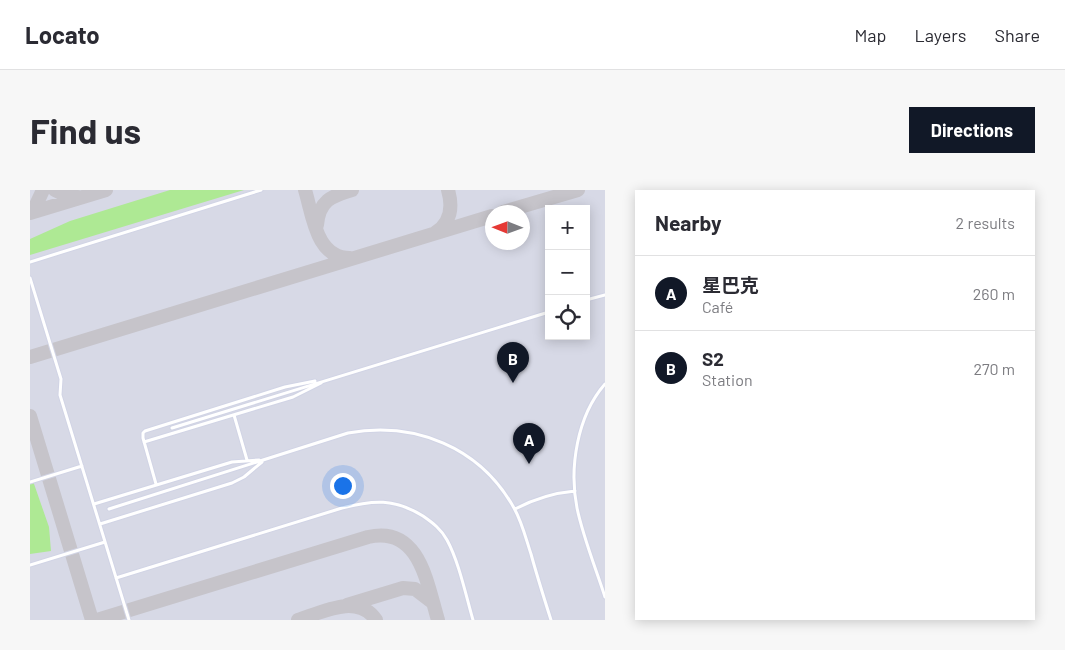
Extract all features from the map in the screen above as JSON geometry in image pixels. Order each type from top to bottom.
[{"type":"lane","points":[[30,262],[261,190]]},
{"type":"lane","points":[[30,278],[61,379],[60,395],[129,620]]},
{"type":"lane","points":[[590,299],[605,295]]},
{"type":"lane","points":[[172,428],[545,313]]},
{"type":"lane","points":[[144,442],[293,396],[333,378]]},
{"type":"lane","points":[[156,484],[144,442],[143,433],[149,429],[285,387],[333,378]]},
{"type":"lane","points":[[605,384],[586,415],[578,442],[574,472],[577,509],[605,597]]},
{"type":"lane","points":[[234,415],[247,460]]},
{"type":"lane","points":[[109,509],[348,433],[379,430],[411,432],[438,440],[467,456],[495,480],[515,509],[551,620]]},
{"type":"lane","points":[[94,504],[232,462],[265,460]]},
{"type":"lane","points":[[100,524],[238,480],[265,460]]},
{"type":"lane","points":[[30,482],[82,466]]},
{"type":"lane","points":[[515,509],[547,495],[575,491]]},
{"type":"lane","points":[[116,578],[342,508],[372,502],[394,503],[421,515],[441,531],[451,549],[473,620]]},
{"type":"lane","points":[[30,565],[105,542]]},
{"type":"shaded area","points":[[30,190],[605,190],[605,620],[30,620]]},
{"type":"green space","points":[[170,190],[244,190],[30,255],[30,239],[70,221]]},
{"type":"green space","points":[[33,481],[49,527],[51,551],[30,554],[30,482]]},
{"type":"taxiway","points":[[30,211],[36,205],[43,190]]},
{"type":"taxiway","points":[[55,190],[69,197],[78,197]]},
{"type":"taxiway","points":[[30,213],[106,190]]},
{"type":"taxiway","points":[[305,190],[314,223],[323,243],[330,251],[339,256],[350,258]]},
{"type":"taxiway","points":[[317,225],[323,205],[332,197],[352,190]]},
{"type":"taxiway","points":[[435,233],[444,224],[449,214],[448,190]]},
{"type":"taxiway","points":[[527,205],[578,190]]},
{"type":"taxiway","points":[[30,357],[485,218]]},
{"type":"taxiway","points":[[30,416],[92,620]]},
{"type":"taxiway","points":[[97,620],[368,537],[385,536],[399,540],[410,548],[418,560],[425,575],[438,620]]},
{"type":"taxiway","points":[[347,605],[403,588],[415,589],[432,602]]},
{"type":"taxiway","points":[[298,620],[328,609],[350,606],[360,607],[376,620]]},
{"type":"place","name":"S2","points":[[513,383]]},
{"type":"place","name":"星巴克","points":[[529,464]]}]
